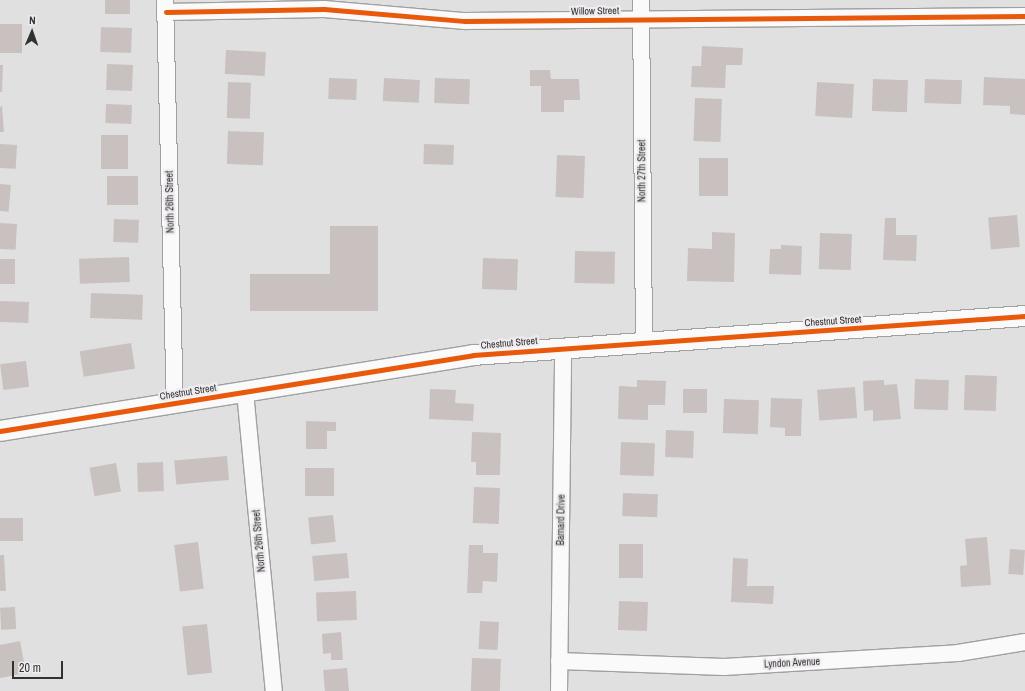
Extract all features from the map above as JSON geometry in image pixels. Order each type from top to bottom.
[{"type":"street","name":"North 27th Street","points":[[641,0],[644,342]]},
{"type":"street","name":"Willow Street","points":[[166,6],[324,9],[465,21],[1025,16]]},
{"type":"street","name":"North 26th Street","points":[[166,6],[175,403]]},
{"type":"street","name":"Chestnut Street","points":[[0,431],[473,355],[1025,316]]},
{"type":"street","name":"Barnard Drive","points":[[560,691],[559,661],[563,348]]},
{"type":"street","name":"North 26th Street","points":[[245,392],[274,691]]},
{"type":"street","name":"Lyndon Avenue","points":[[559,661],[724,667],[958,652],[1025,642]]},
{"type":"building","points":[[105,0],[130,0],[130,14],[105,14]]},
{"type":"building","points":[[0,24],[22,24],[22,53],[0,53]]},
{"type":"building","points":[[101,27],[132,28],[131,53],[100,52]]},
{"type":"building","points":[[702,46],[743,48],[742,65],[726,65],[725,88],[691,87],[692,66],[701,66]]},
{"type":"building","points":[[226,50],[266,52],[265,76],[225,74]]},
{"type":"building","points":[[107,64],[133,65],[132,91],[106,90]]},
{"type":"building","points":[[0,65],[3,65],[2,92],[0,92]]},
{"type":"building","points":[[530,70],[550,70],[551,79],[579,79],[580,100],[564,100],[564,112],[541,112],[541,86],[530,86]]},
{"type":"building","points":[[984,77],[1025,79],[1025,115],[1010,114],[1010,106],[983,105]]},
{"type":"building","points":[[329,78],[357,79],[356,100],[328,99]]},
{"type":"building","points":[[384,78],[420,80],[419,103],[383,101]]},
{"type":"building","points":[[435,78],[470,79],[469,104],[434,103]]},
{"type":"building","points":[[873,79],[908,80],[907,112],[872,111]]},
{"type":"building","points":[[925,79],[962,80],[961,104],[924,103]]},
{"type":"building","points":[[228,82],[251,83],[250,119],[227,118]]},
{"type":"building","points":[[817,82],[854,84],[852,118],[815,116]]},
{"type":"building","points":[[695,98],[722,99],[720,142],[693,141]]},
{"type":"building","points":[[106,104],[132,105],[131,124],[105,123]]},
{"type":"building","points":[[2,106],[4,132],[0,132],[0,107]]},
{"type":"building","points":[[228,131],[264,132],[263,165],[227,164]]},
{"type":"building","points":[[101,135],[128,135],[128,169],[101,169]]},
{"type":"building","points":[[0,144],[17,145],[16,169],[0,168]]},
{"type":"building","points":[[424,144],[454,145],[453,165],[423,164]]},
{"type":"building","points":[[557,155],[585,156],[584,198],[556,197]]},
{"type":"building","points":[[699,158],[728,158],[728,196],[699,196]]},
{"type":"building","points":[[107,176],[138,176],[138,205],[107,205]]},
{"type":"building","points":[[0,184],[11,185],[9,212],[0,211]]},
{"type":"building","points":[[1017,215],[1020,247],[991,249],[988,218]]},
{"type":"building","points":[[885,218],[896,218],[896,235],[917,235],[916,261],[883,260]]},
{"type":"building","points":[[114,219],[139,220],[138,243],[113,242]]},
{"type":"building","points":[[0,223],[17,224],[16,250],[0,249]]},
{"type":"building","points":[[330,226],[378,226],[378,311],[250,311],[250,274],[330,274]]},
{"type":"building","points":[[712,232],[735,233],[734,282],[687,281],[688,248],[712,249]]},
{"type":"building","points":[[820,233],[852,234],[851,270],[819,269]]},
{"type":"building","points":[[781,245],[802,246],[801,275],[769,274],[770,249],[781,249]]},
{"type":"building","points":[[575,251],[615,252],[614,284],[574,283]]},
{"type":"building","points":[[129,257],[130,282],[80,284],[79,259]]},
{"type":"building","points":[[483,258],[518,259],[517,290],[482,289]]},
{"type":"building","points":[[0,259],[15,259],[15,284],[0,284]]},
{"type":"building","points":[[91,293],[143,295],[142,320],[90,318]]},
{"type":"building","points":[[0,301],[29,302],[28,323],[0,322]]},
{"type":"building","points":[[131,343],[135,369],[84,377],[80,351]]},
{"type":"building","points":[[26,361],[29,387],[3,390],[0,364]]},
{"type":"building","points":[[965,375],[997,376],[996,411],[964,410]]},
{"type":"building","points":[[915,379],[949,380],[948,410],[914,409]]},
{"type":"building","points":[[637,380],[666,381],[665,405],[648,405],[648,420],[618,419],[619,386],[637,387]]},
{"type":"building","points":[[884,380],[884,385],[897,384],[901,419],[873,421],[873,410],[864,411],[863,381]]},
{"type":"building","points":[[855,387],[857,418],[819,421],[817,390]]},
{"type":"building","points":[[430,389],[456,390],[455,403],[474,404],[473,421],[429,419]]},
{"type":"building","points":[[683,389],[707,389],[707,413],[683,413]]},
{"type":"building","points":[[771,398],[802,399],[801,436],[785,436],[785,428],[770,427]]},
{"type":"building","points":[[724,399],[759,400],[758,434],[723,433]]},
{"type":"building","points":[[306,421],[336,422],[336,431],[327,431],[327,449],[306,449]]},
{"type":"building","points":[[666,430],[694,431],[693,458],[665,457]]},
{"type":"building","points":[[472,432],[501,433],[500,475],[476,475],[476,462],[471,462]]},
{"type":"building","points":[[621,442],[655,443],[654,476],[620,475]]},
{"type":"building","points":[[227,456],[229,480],[176,485],[174,461]]},
{"type":"building","points":[[163,462],[164,491],[138,492],[137,463]]},
{"type":"building","points":[[116,463],[121,492],[94,496],[89,468]]},
{"type":"building","points":[[305,468],[334,468],[334,496],[305,496]]},
{"type":"building","points":[[474,487],[500,488],[499,524],[473,523]]},
{"type":"building","points":[[623,493],[658,494],[657,517],[622,516]]},
{"type":"building","points":[[333,515],[336,542],[311,544],[308,518]]},
{"type":"building","points":[[0,518],[23,518],[23,541],[0,541]]},
{"type":"building","points":[[987,537],[991,585],[961,587],[960,566],[967,565],[965,539]]},
{"type":"building","points":[[198,542],[204,589],[180,592],[174,545]]},
{"type":"building","points":[[619,544],[643,544],[643,578],[619,578]]},
{"type":"building","points":[[469,545],[483,545],[483,553],[498,553],[497,582],[483,581],[482,593],[467,593]]},
{"type":"building","points":[[1010,549],[1025,550],[1023,575],[1008,574]]},
{"type":"building","points":[[347,553],[349,578],[314,581],[312,556]]},
{"type":"building","points":[[0,555],[4,555],[6,591],[0,591]]},
{"type":"building","points":[[733,558],[748,559],[747,586],[774,586],[773,604],[731,602]]},
{"type":"building","points":[[356,591],[357,620],[317,621],[316,592]]},
{"type":"building","points":[[619,601],[648,602],[647,631],[618,630]]},
{"type":"building","points":[[15,607],[16,629],[1,630],[0,608]]},
{"type":"building","points":[[480,621],[499,622],[498,650],[479,649]]},
{"type":"building","points":[[207,624],[212,673],[187,675],[182,627]]},
{"type":"building","points":[[341,632],[343,660],[331,660],[331,653],[323,654],[322,634]]},
{"type":"building","points":[[20,641],[26,673],[0,678],[0,645]]},
{"type":"building","points":[[472,658],[501,659],[500,691],[471,691]]},
{"type":"building","points":[[347,668],[349,691],[325,691],[323,670]]},
{"type":"cycle path","points":[[166,12],[324,9],[465,21],[1025,16]]},
{"type":"cycle path","points":[[0,431],[473,355],[1025,316]]}]
